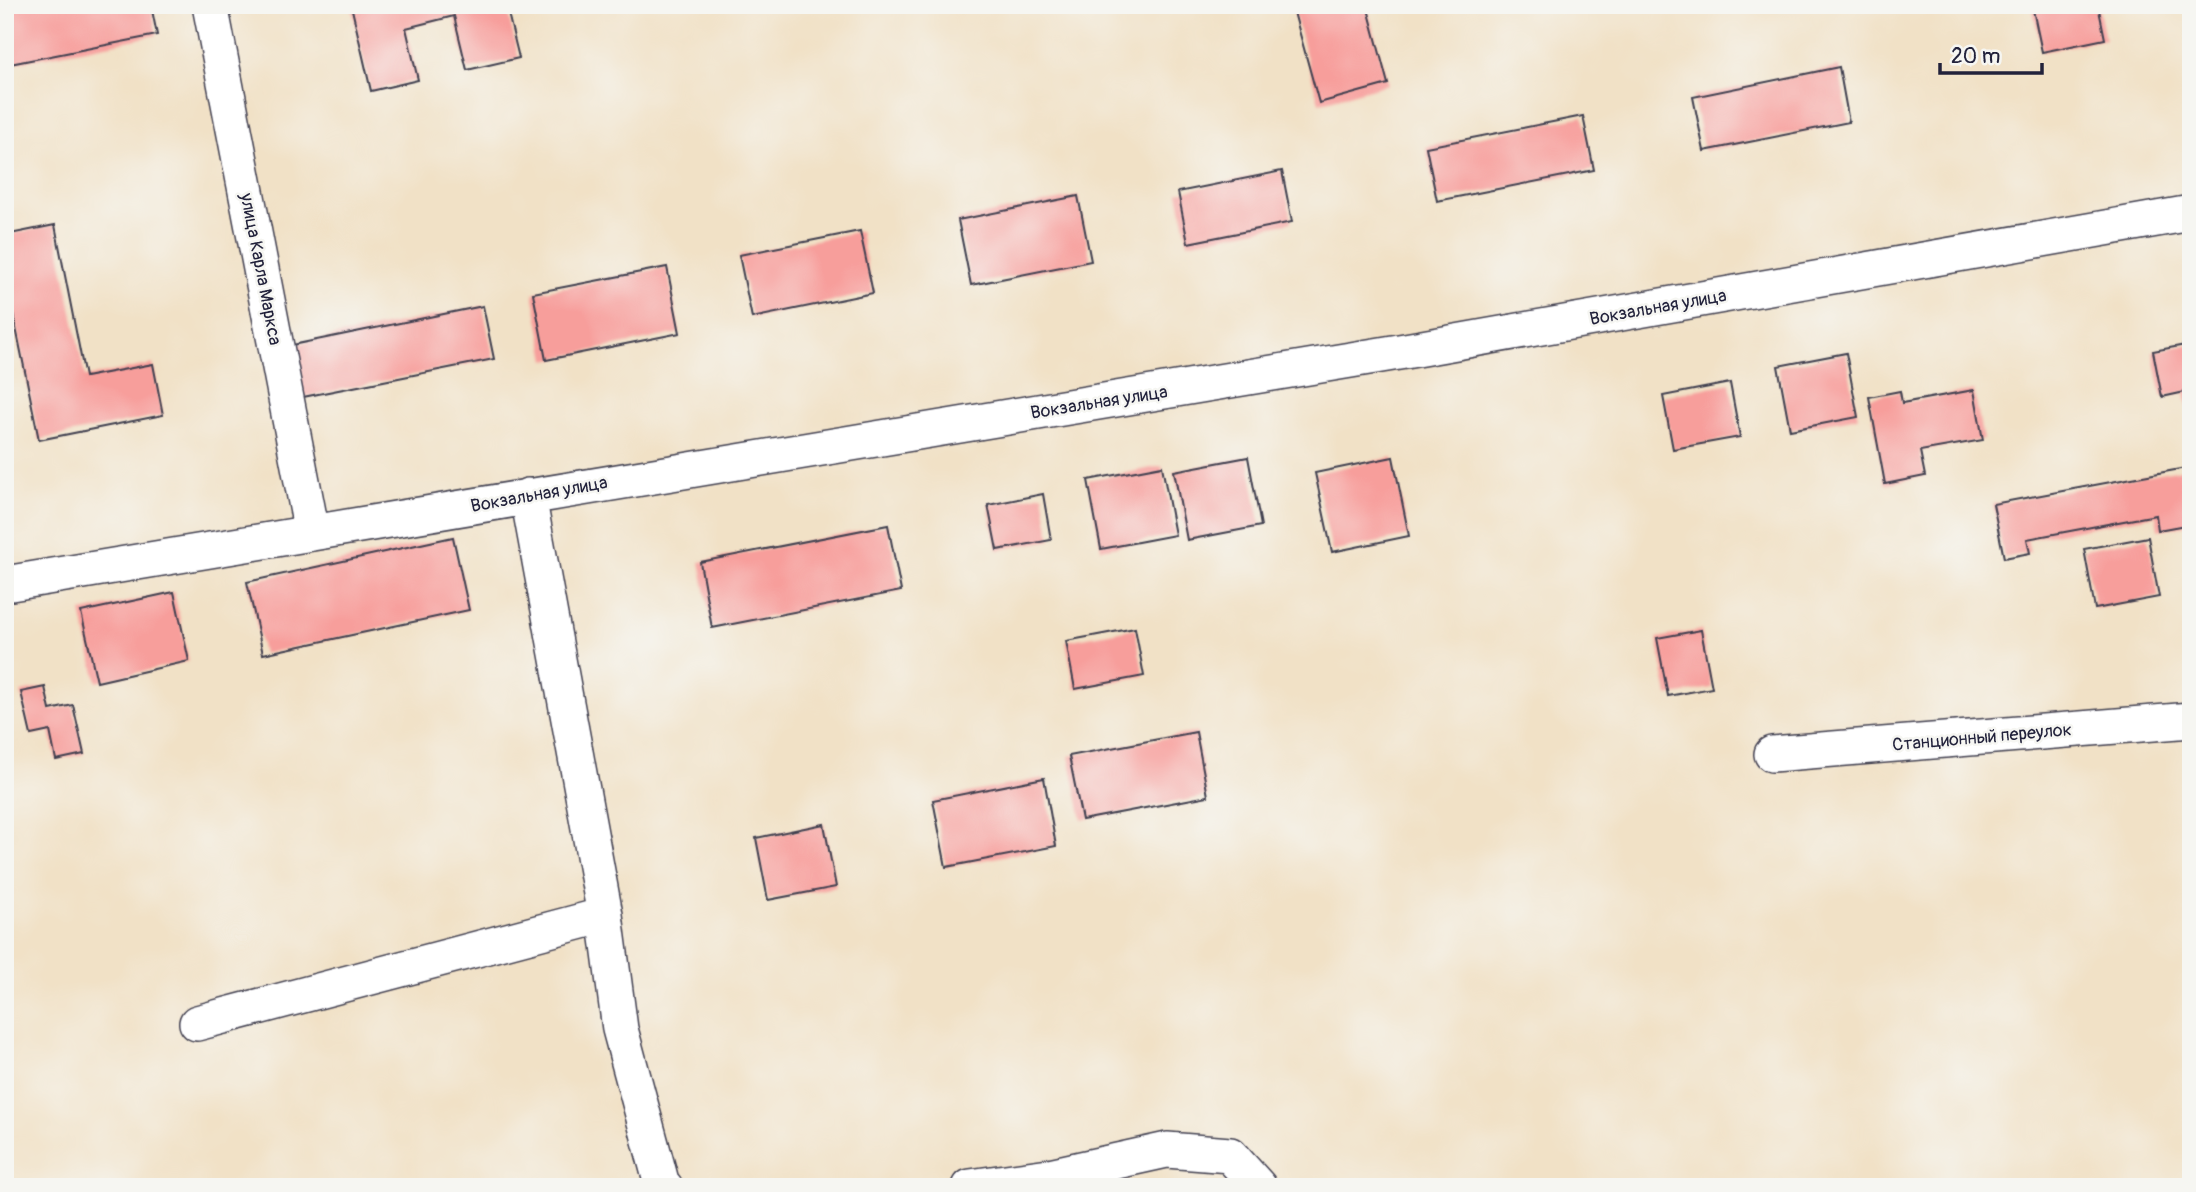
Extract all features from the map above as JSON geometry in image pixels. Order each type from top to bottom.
[{"type":"street","name":"улица Карла Маркса","points":[[210,5],[312,533]]},
{"type":"street","name":"Вокзальная улица","points":[[5,584],[1405,351],[2191,214]]},
{"type":"street","points":[[528,496],[605,915],[620,1029],[662,1185],[665,1187]]},
{"type":"street","name":"Станционный переулок","points":[[1773,754],[2191,720]]},
{"type":"street","points":[[197,1023],[605,915]]},
{"type":"street","points":[[970,1187],[1059,1181],[1167,1150],[1230,1155],[1259,1187]]},
{"type":"building","points":[[5,5],[151,5],[157,35],[5,65],[5,24],[9,23]]},
{"type":"building","points":[[351,5],[506,5],[519,58],[467,70],[454,16],[406,28],[418,80],[371,91]]},
{"type":"building","points":[[1292,5],[1367,5],[1388,84],[1319,103]]},
{"type":"building","points":[[2032,5],[2098,5],[2105,39],[2042,52]]},
{"type":"building","points":[[1839,67],[1849,122],[1704,151],[1693,97]]},
{"type":"building","points":[[1583,116],[1594,170],[1437,201],[1426,147]]},
{"type":"building","points":[[1282,171],[1292,222],[1188,243],[1178,192]]},
{"type":"building","points":[[1078,196],[1091,261],[971,285],[958,220]]},
{"type":"building","points":[[55,225],[85,377],[153,364],[163,415],[39,440],[5,274],[5,235]]},
{"type":"building","points":[[860,231],[873,293],[752,318],[739,255]]},
{"type":"building","points":[[667,267],[680,333],[546,360],[533,293]]},
{"type":"building","points":[[483,306],[494,359],[303,397],[292,345]]},
{"type":"building","points":[[2191,344],[2189,414],[2185,392],[2162,397],[2153,351]]},
{"type":"building","points":[[1846,353],[1858,417],[1790,430],[1778,366]]},
{"type":"building","points":[[1730,383],[1740,437],[1673,449],[1663,396]]},
{"type":"building","points":[[1974,390],[1983,440],[1920,451],[1925,476],[1885,484],[1869,397],[1900,391],[1902,403]]},
{"type":"building","points":[[1248,457],[1261,526],[1187,540],[1174,471]]},
{"type":"building","points":[[1393,457],[1409,536],[1332,552],[1315,473]]},
{"type":"building","points":[[1162,466],[1175,535],[1101,549],[1088,480]]},
{"type":"building","points":[[2191,467],[2191,524],[2158,530],[2156,515],[2027,539],[2030,553],[2004,558],[1993,504]]},
{"type":"building","points":[[1043,494],[1051,540],[997,550],[988,505]]},
{"type":"building","points":[[888,525],[901,591],[712,628],[700,562]]},
{"type":"building","points":[[453,537],[469,610],[263,654],[247,582]]},
{"type":"building","points":[[2148,537],[2159,597],[2095,609],[2084,549]]},
{"type":"building","points":[[174,592],[189,661],[97,682],[81,612]]},
{"type":"building","points":[[1135,628],[1144,676],[1075,689],[1066,641]]},
{"type":"building","points":[[1701,630],[1712,688],[1668,696],[1657,638]]},
{"type":"building","points":[[45,687],[50,710],[73,705],[84,754],[56,760],[50,731],[31,735],[21,692]]},
{"type":"building","points":[[1196,732],[1208,796],[1082,820],[1069,756]]},
{"type":"building","points":[[1044,778],[1056,846],[946,867],[933,800]]},
{"type":"building","points":[[824,824],[836,887],[768,900],[756,838]]}]
